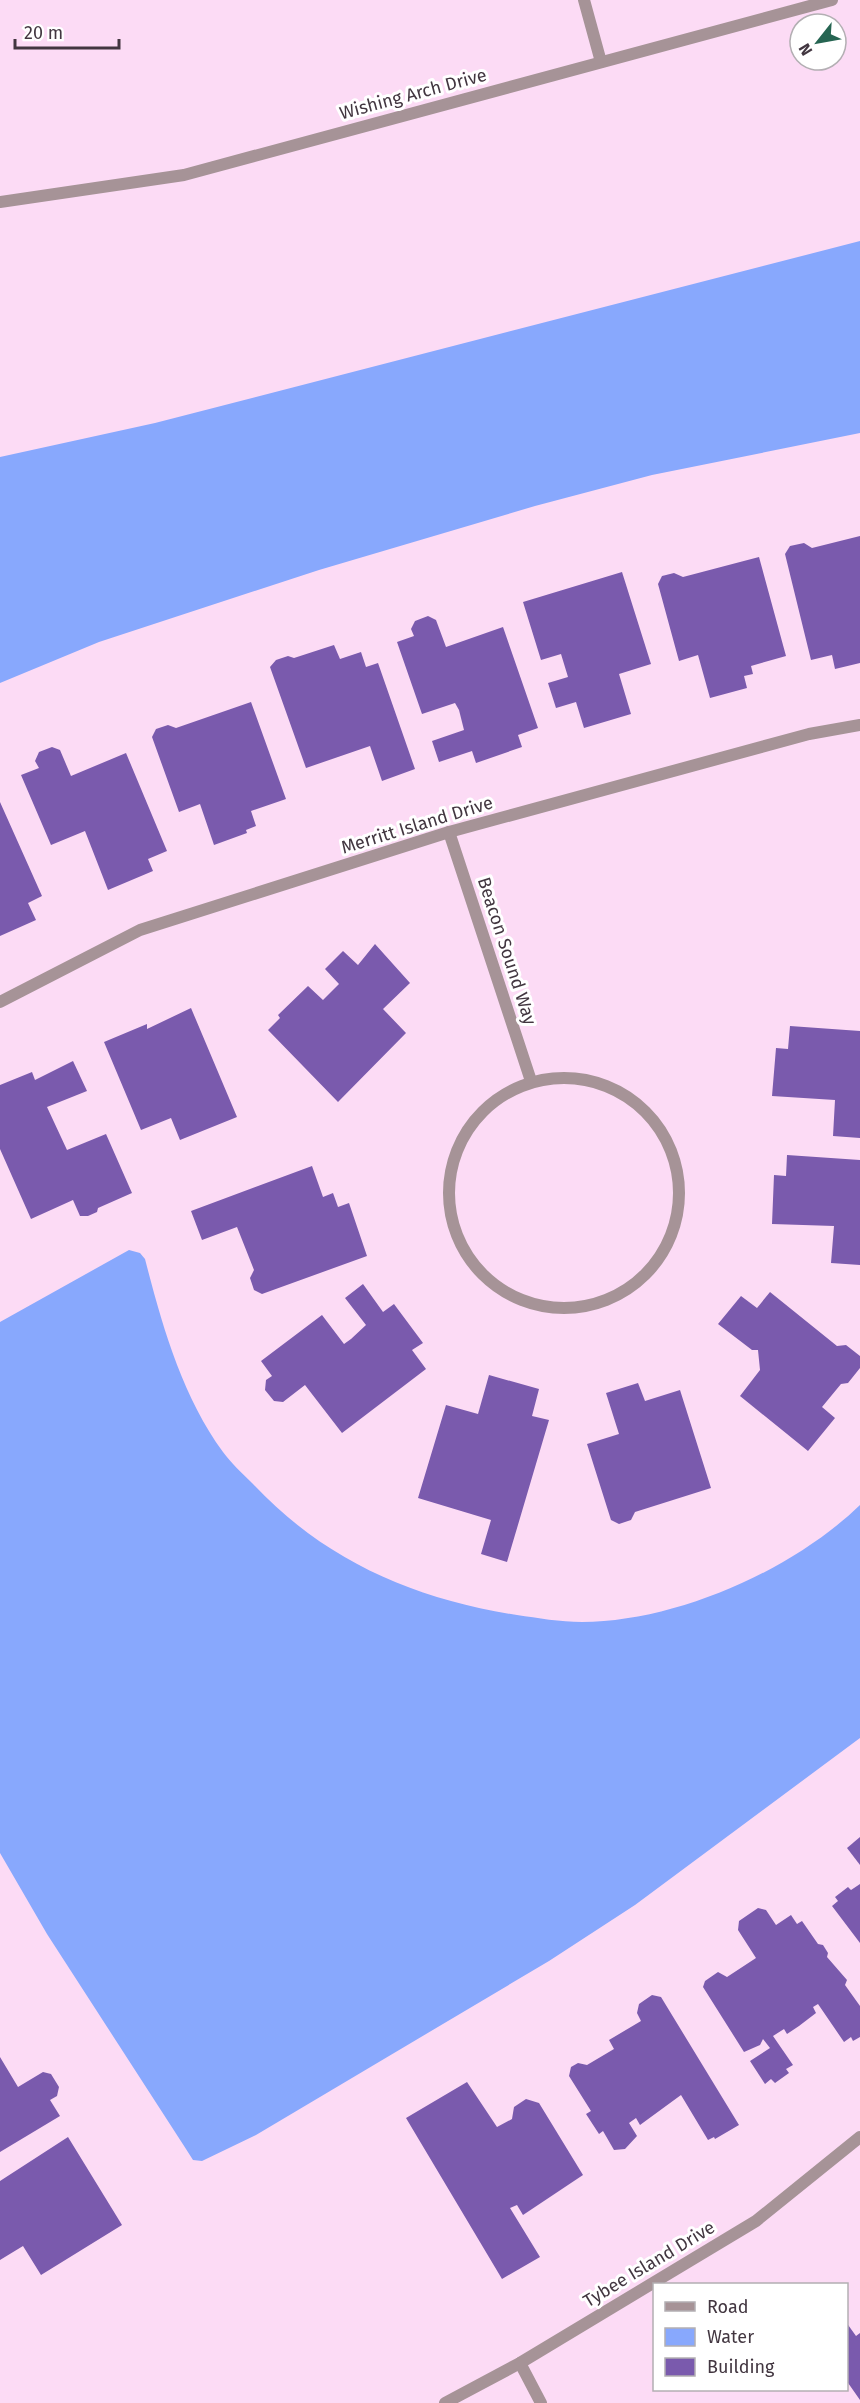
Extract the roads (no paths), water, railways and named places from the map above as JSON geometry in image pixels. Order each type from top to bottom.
[{"type":"street","points":[[584,0],[601,62]]},
{"type":"street","name":"Wishing Arch Drive","points":[[0,202],[184,176],[832,0]]},
{"type":"street","name":"Merritt Island Drive","points":[[0,1002],[140,930],[449,832],[809,734],[860,725]]},
{"type":"street","name":"Beacon Sound Way","points":[[449,832],[531,1081]]},
{"type":"street","points":[[570,1077],[609,1086],[643,1108],[667,1140],[679,1178],[677,1218],[662,1255],[635,1285],[600,1304],[563,1309],[527,1303],[495,1286],[469,1260],[453,1227],[448,1191],[454,1154],[458,1146],[471,1122],[498,1097],[531,1081],[570,1077]]},
{"type":"street","name":"Tybee Island Drive","points":[[445,2403],[520,2363],[756,2221],[860,2138]]},
{"type":"street","points":[[520,2363],[541,2403]]},
{"type":"water","points":[[860,241],[860,433],[652,475],[535,506],[319,570],[99,642],[0,683],[0,457],[155,423]]},
{"type":"water","points":[[129,1250],[140,1253],[145,1259],[166,1334],[185,1384],[196,1408],[226,1456],[280,1510],[309,1534],[372,1572],[406,1587],[479,1608],[549,1620],[582,1622],[618,1620],[656,1613],[694,1602],[767,1571],[802,1551],[833,1529],[860,1505],[860,1738],[635,1905],[549,1961],[256,2135],[202,2161],[193,2160],[47,1934],[0,1853],[0,1322]]}]
